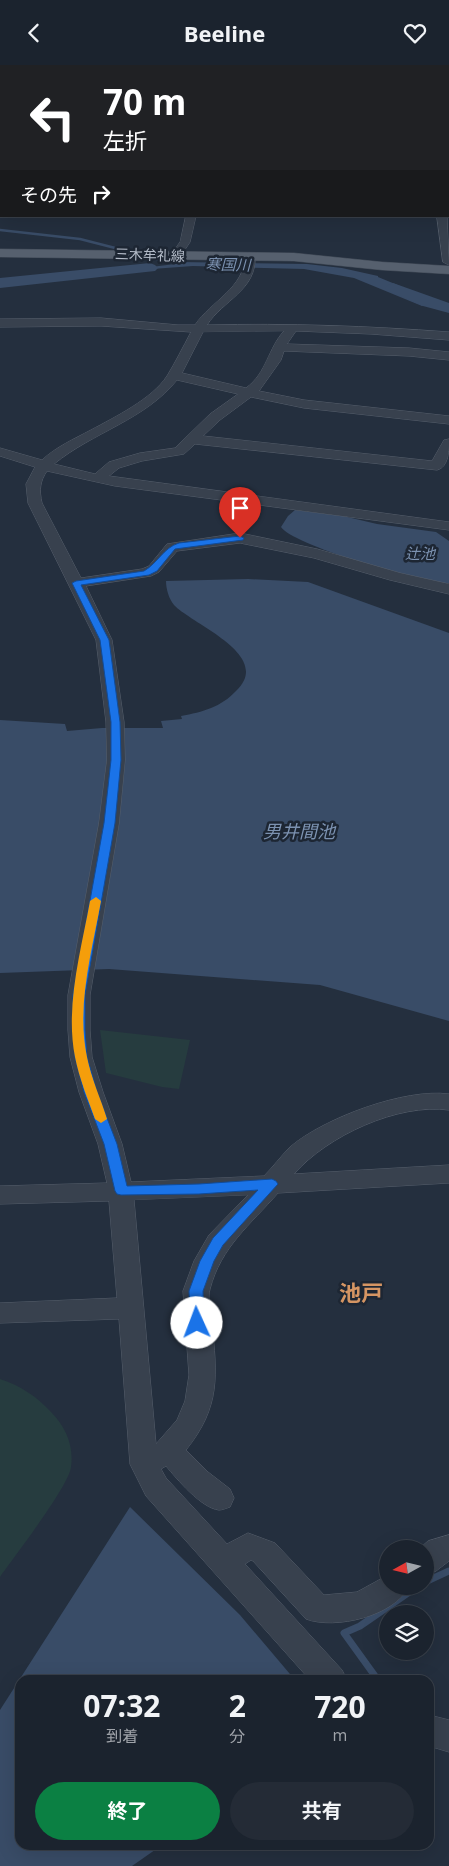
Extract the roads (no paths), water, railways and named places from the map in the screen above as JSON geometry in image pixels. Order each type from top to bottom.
[{"type":"main road","name":"三木牟礼線","points":[[0,253],[176,255],[250,262],[294,257],[382,266],[449,270]]},
{"type":"street","points":[[176,255],[185,242],[191,217]]},
{"type":"street","points":[[442,217],[449,262]]},
{"type":"street","points":[[250,262],[247,277],[241,285],[215,308],[200,329],[168,383],[150,399],[57,454],[44,465],[32,489],[35,503],[104,640],[115,722],[116,760],[114,795],[79,995],[81,1057],[91,1092],[110,1144],[121,1191],[144,1464],[156,1487],[326,1675]]},
{"type":"street","points":[[0,323],[101,322],[160,328],[200,329],[291,327],[371,330],[449,336]]},
{"type":"street","points":[[97,479],[114,465],[140,457],[179,451],[215,417],[258,386],[275,360],[282,339],[290,331],[291,327]]},
{"type":"street","points":[[280,347],[402,351],[449,356]]},
{"type":"street","points":[[173,375],[249,393],[304,403],[449,420]]},
{"type":"street","points":[[191,439],[437,466],[449,443]]},
{"type":"street","points":[[4,454],[97,479],[449,527]]},
{"type":"street","points":[[76,583],[146,573],[154,569],[172,547],[182,544],[240,538],[318,553],[396,577],[449,589]]},
{"type":"street","points":[[144,1464],[169,1451],[188,1427],[200,1401],[203,1375],[196,1291],[207,1261],[218,1242],[299,1153],[322,1137],[397,1106],[434,1100],[449,1102]]},
{"type":"street","points":[[0,1195],[199,1189],[449,1174]]},
{"type":"street","points":[[0,1313],[131,1308]]},
{"type":"street","points":[[169,1451],[198,1481],[220,1498]]},
{"type":"street","points":[[224,1562],[248,1546],[264,1552],[317,1609],[344,1610],[373,1601],[381,1595]]},
{"type":"street","points":[[434,1554],[439,1550],[449,1548]]},
{"type":"street","points":[[434,1732],[449,1736]]},
{"type":"water","points":[[152,260],[180,262],[307,264],[342,268],[378,276],[439,302],[422,306],[354,278],[304,269],[193,266],[111,272],[175,264]]},
{"type":"water","name":"辻池","points":[[295,510],[436,532],[449,541],[449,583],[415,578],[361,563],[290,534],[281,527],[288,516]]},
{"type":"water","name":"男井間池","points":[[248,579],[308,582],[449,633],[449,1021],[320,985],[109,969],[0,973],[0,720],[65,724],[67,731],[102,728],[163,728],[161,721],[182,719],[181,716],[204,711],[218,705],[236,691],[245,678],[245,665],[238,653],[226,642],[174,605],[168,594],[166,581]]},
{"type":"water","points":[[130,1507],[240,1615],[291,1675],[22,1675]]},
{"type":"water","points":[[15,1687],[15,1850],[155,1850],[132,1866],[0,1866],[0,1710]]},
{"type":"waterway","points":[[0,230],[80,239],[127,251]]},
{"type":"waterway","name":"寒国川","points":[[0,283],[150,268]]},
{"type":"waterway","name":"寒国川","points":[[393,288],[429,303],[449,308]]},
{"type":"waterway","points":[[434,1578],[449,1571]]},
{"type":"waterway","points":[[374,1675],[344,1633],[360,1626],[405,1595]]},
{"type":"district","name":"池戸","points":[[361,1293]]}]
